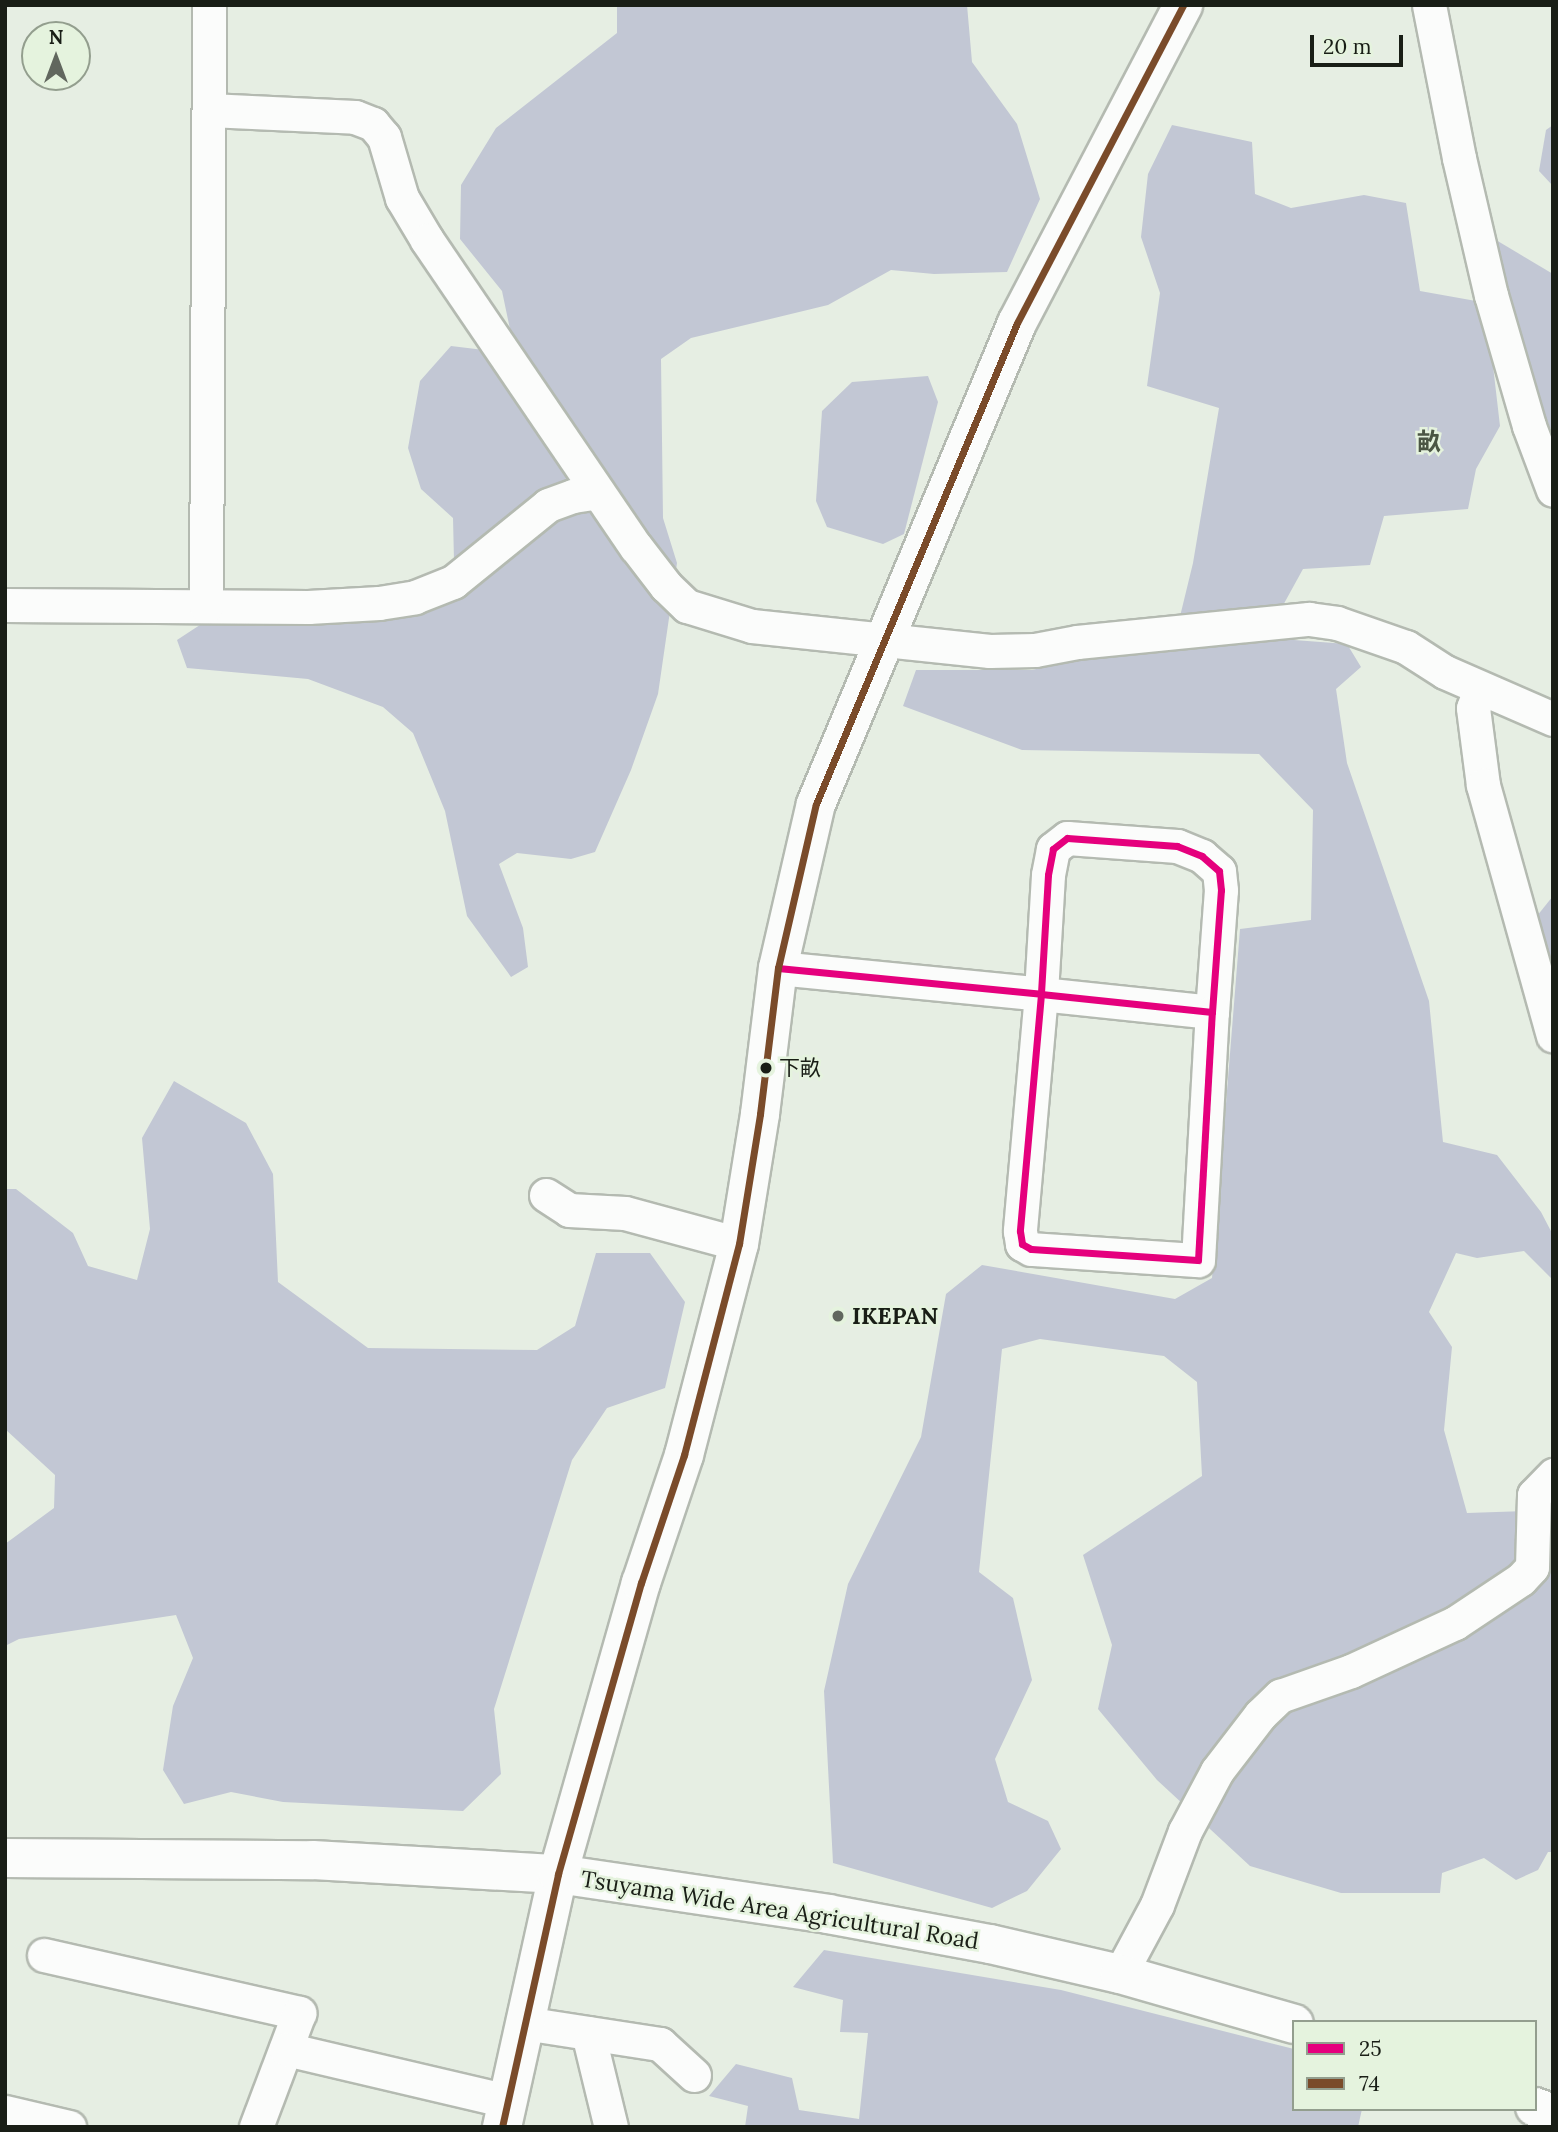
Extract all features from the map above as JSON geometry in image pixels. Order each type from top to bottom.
[{"type":"main road","points":[[505,2114],[558,1874],[641,1583],[684,1455],[739,1244],[760,1114],[778,968],[816,804],[1017,323],[1183,5]]},
{"type":"main road","name":"Tsuyama Wide Area Agricultural Road","points":[[5,1858],[313,1860],[558,1874],[828,1914],[990,1944],[1120,1974],[1292,2023]]},
{"type":"street","points":[[206,606],[209,5]]},
{"type":"street","points":[[1429,5],[1459,158],[1491,295],[1528,426],[1553,490]]},
{"type":"street","points":[[209,110],[355,117],[373,124],[384,137],[402,198],[426,240],[598,492],[666,586],[687,606],[752,626],[990,651],[1035,650],[1077,642],[1309,619],[1349,626],[1406,647],[1445,672],[1553,719]]},
{"type":"street","points":[[5,605],[308,607],[379,603],[415,597],[453,582],[548,505],[573,496],[598,492]]},
{"type":"street","points":[[1480,689],[1473,708],[1483,785],[1553,1035]]},
{"type":"street","points":[[1067,838],[1177,846],[1202,856],[1219,872],[1221,890],[1212,1012],[1198,1260],[1031,1249],[1022,1244],[1020,1231],[1053,849],[1067,838]]},
{"type":"street","points":[[778,968],[1212,1012]]},
{"type":"street","points":[[546,1195],[569,1210],[625,1213],[739,1244]]},
{"type":"street","points":[[1120,1974],[1157,1905],[1185,1831],[1217,1771],[1260,1715],[1280,1696],[1351,1671],[1455,1623],[1521,1578],[1532,1567],[1534,1495],[1553,1475]]},
{"type":"street","points":[[44,1955],[299,2013],[256,2127]]},
{"type":"street","points":[[524,2024],[660,2044],[694,2075]]},
{"type":"street","points":[[588,2033],[611,2127]]},
{"type":"street","points":[[286,2049],[505,2114]]},
{"type":"street","points":[[5,2112],[69,2127]]},
{"type":"shaded area","points":[[617,5],[967,5],[972,62],[1017,124],[1040,199],[1007,272],[934,274],[891,270],[828,305],[691,338],[661,359],[663,518],[677,563],[658,694],[631,770],[595,852],[571,859],[517,853],[499,864],[523,928],[528,967],[511,977],[467,916],[445,811],[413,733],[383,707],[308,679],[187,668],[177,640],[209,619],[391,616],[454,561],[453,518],[421,489],[408,448],[420,381],[451,346],[484,350],[511,334],[502,291],[460,239],[461,185],[496,128],[617,33]]},
{"type":"shaded area","points":[[1172,125],[1252,142],[1255,194],[1291,208],[1364,195],[1406,203],[1420,291],[1476,301],[1490,340],[1500,426],[1476,469],[1468,509],[1384,516],[1370,565],[1303,569],[1281,609],[1294,640],[1347,644],[1361,667],[1336,689],[1347,763],[1429,1001],[1443,1142],[1497,1155],[1541,1212],[1553,1235],[1553,1280],[1524,1251],[1477,1258],[1456,1253],[1429,1312],[1452,1347],[1444,1430],[1467,1513],[1553,1510],[1553,1852],[1548,1852],[1538,1870],[1516,1880],[1484,1858],[1442,1873],[1440,1893],[1341,1893],[1250,1866],[1157,1780],[1098,1709],[1112,1645],[1083,1555],[1202,1476],[1197,1382],[1164,1356],[1040,1339],[1002,1349],[979,1572],[1013,1598],[1032,1680],[995,1759],[1008,1802],[1048,1821],[1061,1849],[1027,1891],[992,1908],[833,1863],[824,1691],[848,1584],[921,1437],[946,1294],[982,1265],[1175,1299],[1212,1278],[1240,929],[1311,920],[1313,810],[1259,754],[1022,750],[903,706],[916,670],[1032,670],[1175,637],[1193,563],[1219,408],[1147,386],[1160,293],[1141,237],[1148,174]]},
{"type":"shaded area","points":[[1553,125],[1553,186],[1539,171],[1546,130]]},
{"type":"shaded area","points":[[1496,240],[1553,274],[1553,435],[1530,378]]},
{"type":"shaded area","points":[[928,376],[938,402],[904,534],[883,544],[827,527],[816,501],[822,411],[852,382]]},
{"type":"shaded area","points":[[1553,896],[1553,991],[1529,926]]},
{"type":"shaded area","points":[[174,1081],[246,1123],[273,1174],[278,1282],[368,1348],[537,1350],[575,1326],[596,1253],[650,1253],[685,1302],[665,1388],[607,1408],[572,1460],[494,1709],[501,1774],[463,1811],[283,1802],[231,1792],[184,1804],[163,1770],[173,1706],[193,1658],[176,1615],[19,1639],[5,1646],[5,1544],[54,1508],[55,1475],[5,1429],[5,1189],[16,1189],[73,1233],[88,1266],[137,1280],[150,1229],[142,1138]]},
{"type":"shaded area","points":[[824,1950],[1061,1990],[1292,2048],[1292,2111],[1362,2111],[1358,2127],[745,2127],[748,2106],[709,2096],[736,2064],[792,2078],[799,2110],[859,2119],[868,2033],[840,2032],[843,2000],[793,1987]]},
{"type":"transit line","name":"74","points":[[502,2127],[558,1874],[641,1583],[684,1455],[739,1244],[760,1114],[778,968],[816,804],[1017,323],[1183,5]]},
{"type":"transit line","name":"25","points":[[778,968],[1041,994],[1212,1012],[1221,890],[1219,871],[1202,856],[1177,846],[1067,838],[1053,849],[1048,875],[1041,994],[1020,1231],[1022,1244],[1031,1249],[1198,1260],[1212,1012]]},
{"type":"place","name":"下畝","points":[[766,1068]]},
{"type":"place","name":"IKEPAN","points":[[838,1316]]},
{"type":"district","name":"畝","points":[[1429,442]]}]
